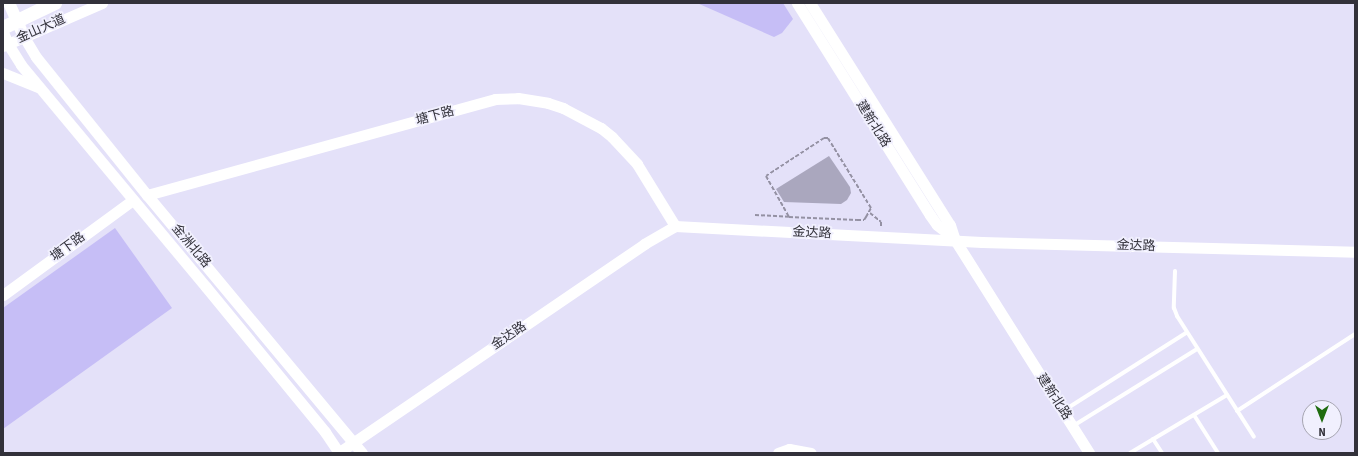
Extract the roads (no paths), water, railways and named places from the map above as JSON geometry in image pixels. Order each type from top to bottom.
[{"type":"highway","points":[[3,28],[55,3]]},
{"type":"main road","points":[[9,3],[24,37]]},
{"type":"main road","name":"金山大道","points":[[5,41],[24,37],[102,3]]},
{"type":"main road","name":"建新北路","points":[[797,3],[930,215],[937,225],[955,240]]},
{"type":"main road","name":"建新北路","points":[[810,3],[950,225],[955,240],[1089,453]]},
{"type":"main road","name":"金洲北路","points":[[24,37],[36,57],[147,194],[362,453]]},
{"type":"main road","name":"金洲北路","points":[[5,41],[21,65],[320,426],[339,453]]},
{"type":"main road","points":[[3,73],[40,88]]},
{"type":"main road","name":"塘下路","points":[[147,194],[495,99],[518,98],[548,103],[576,113],[601,128],[612,137],[636,164],[675,226]]},
{"type":"main road","name":"塘下路","points":[[3,295],[133,200]]},
{"type":"main road","name":"金达路","points":[[339,453],[644,244],[675,226],[955,240],[1355,252]]},
{"type":"main road","points":[[778,453],[789,449],[810,453]]},
{"type":"lane","points":[[1174,271],[1175,312],[1186,333],[1254,438]]},
{"type":"lane","points":[[1062,411],[1186,333]]},
{"type":"lane","points":[[1237,411],[1355,334]]},
{"type":"lane","points":[[1073,426],[1197,349]]},
{"type":"lane","points":[[1130,453],[1227,395]]},
{"type":"lane","points":[[1194,415],[1218,453]]},
{"type":"lane","points":[[1153,439],[1162,453]]}]
